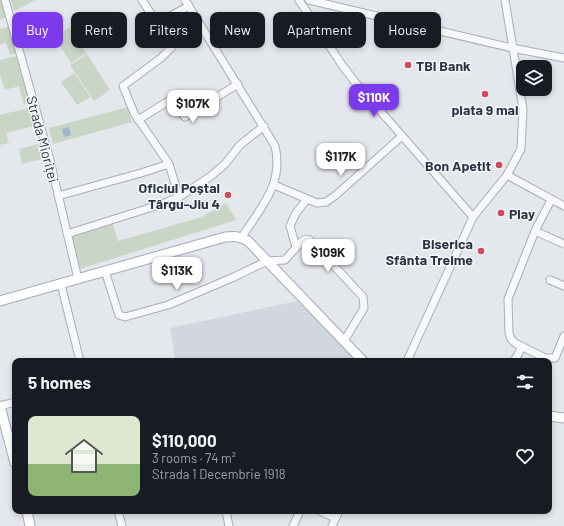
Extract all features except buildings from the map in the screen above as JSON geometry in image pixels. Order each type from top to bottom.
[{"type":"main road","points":[[0,301],[225,237],[242,237],[360,358]]},
{"type":"main road","points":[[0,406],[12,452]]},
{"type":"main road","points":[[552,416],[564,418]]},
{"type":"main road","points":[[28,514],[30,526]]},
{"type":"street","name":"Strada Mioriței","points":[[5,0],[50,160],[78,279]]},
{"type":"street","points":[[142,0],[150,12]]},
{"type":"street","points":[[299,0],[342,65],[473,217]]},
{"type":"street","points":[[309,0],[512,48],[564,58]]},
{"type":"street","points":[[408,358],[473,217],[507,175],[521,148],[523,118],[521,97],[505,0]]},
{"type":"street","points":[[174,12],[187,3],[264,126],[275,146],[278,155],[278,164],[271,193],[242,237]]},
{"type":"street","points":[[171,48],[161,58],[123,86],[138,120],[169,164],[179,197]]},
{"type":"street","points":[[138,120],[170,100],[185,117],[238,84]]},
{"type":"street","points":[[67,234],[162,204],[179,197],[211,176],[225,164],[240,145],[264,126]]},
{"type":"street","points":[[274,185],[317,203],[326,202],[402,136]]},
{"type":"street","points":[[58,196],[169,164]]},
{"type":"street","points":[[507,175],[564,206]]},
{"type":"street","points":[[296,247],[290,226],[296,213],[308,199]]},
{"type":"street","points":[[551,200],[536,231],[508,299],[509,333],[511,339],[522,347],[548,358],[555,358],[561,351],[564,336]]},
{"type":"street","points":[[536,231],[564,244]]},
{"type":"street","points":[[105,271],[119,315],[125,317],[168,305],[234,277],[266,261],[285,260],[302,241],[306,239],[310,240],[363,297],[364,308],[344,341]]},
{"type":"street","points":[[550,280],[564,286]]},
{"type":"street","points":[[61,284],[79,358]]},
{"type":"street","points":[[516,358],[522,347]]},
{"type":"street","points":[[0,406],[12,403]]},
{"type":"street","points":[[119,514],[122,526]]},
{"type":"street","points":[[227,514],[229,526]]},
{"type":"street","points":[[293,526],[299,514]]},
{"type":"street","points":[[326,514],[335,518]]},
{"type":"street","points":[[332,526],[337,514]]},
{"type":"shaded area","points":[[297,301],[356,358],[175,358],[170,328]]},
{"type":"green space","points":[[0,0],[3,0],[7,17],[0,19]]},
{"type":"green space","points":[[11,0],[36,0],[14,11]]},
{"type":"green space","points":[[8,27],[10,33],[12,33],[12,48],[16,48],[18,53],[10,55],[6,43],[0,45],[0,29]]},
{"type":"green space","points":[[70,27],[71,48],[83,48],[86,53],[71,63],[61,48],[63,48],[63,31]]},
{"type":"green space","points":[[87,54],[110,90],[94,101],[70,65]]},
{"type":"green space","points":[[17,56],[31,102],[24,105],[19,86],[5,90],[0,75],[0,60]]},
{"type":"green space","points":[[74,73],[90,97],[77,105],[61,82]]},
{"type":"green space","points":[[128,107],[132,122],[53,144],[49,128]]},
{"type":"green space","points":[[29,108],[34,126],[6,133],[9,143],[0,145],[0,115]]},
{"type":"green space","points":[[42,143],[45,158],[22,164],[19,149]]},
{"type":"green space","points":[[226,203],[236,220],[80,269],[70,235],[112,221],[118,241],[202,217]]},
{"type":"water","points":[[69,127],[71,135],[64,137],[62,129]]},
{"type":"place","name":"TBI Bank","points":[[408,65]]},
{"type":"place","name":"piata 9 mai","points":[[485,94]]},
{"type":"place","name":"Bon Apetit","points":[[499,165]]},
{"type":"place","name":"Oficiul Poștal Târgu-Jiu 4","points":[[228,195]]},
{"type":"place","name":"Play","points":[[501,213]]},
{"type":"place","name":"Biserica Sfânta Treime","points":[[481,251]]}]
